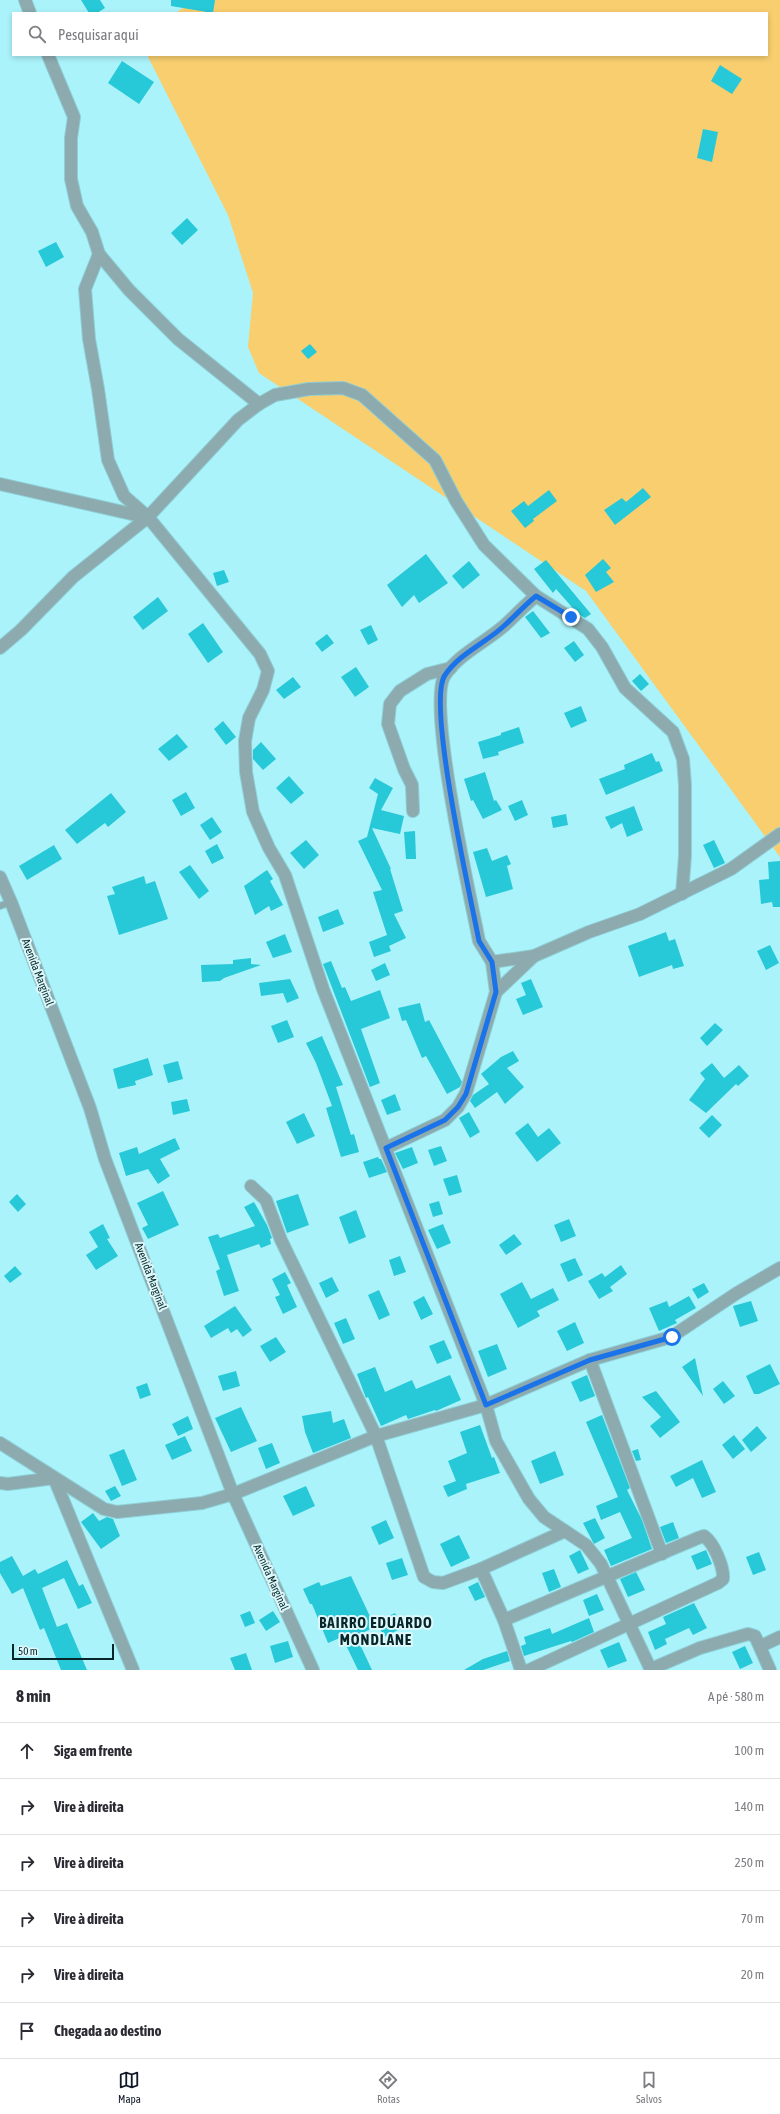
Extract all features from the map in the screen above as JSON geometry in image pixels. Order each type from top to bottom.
[{"type":"street","points":[[24,0],[30,12]]},
{"type":"street","points":[[48,56],[74,117],[71,138],[71,179],[77,206],[92,232],[99,254],[129,290],[178,339],[259,404]]},
{"type":"street","points":[[99,254],[85,289],[89,339],[108,460],[124,496],[148,517],[260,654],[268,671],[263,690],[249,718],[245,741],[246,772],[253,812],[269,848],[285,875],[322,989],[386,1148],[486,1405],[496,1441],[530,1499],[544,1517],[586,1545],[602,1564],[651,1670],[700,1648],[748,1634],[755,1636],[761,1646],[770,1670]]},
{"type":"street","points":[[0,648],[21,630],[73,577],[148,517],[238,420],[259,404],[275,395],[309,389],[343,388],[362,395],[435,460],[456,501],[484,545],[536,596],[588,629],[602,647],[625,688],[673,732],[683,759],[685,785],[685,856],[682,894]]},
{"type":"street","points":[[0,484],[148,517]]},
{"type":"street","points":[[386,1148],[445,1120],[458,1107],[466,1094],[496,992],[492,962],[479,941],[449,791],[441,718],[440,687],[444,676],[461,657],[505,625],[519,609],[536,596]]},
{"type":"street","points":[[414,811],[412,785],[404,769],[388,724],[390,704],[400,691],[427,674],[451,668]]},
{"type":"street","points":[[492,962],[534,956],[589,932],[640,914],[731,870],[779,836]]},
{"type":"street","name":"Avenida Marginal","points":[[0,877],[6,904],[90,1108],[105,1158],[233,1494],[313,1670]]},
{"type":"street","points":[[496,992],[534,956]]},
{"type":"street","points":[[251,1186],[266,1200],[281,1240],[376,1436],[424,1577],[433,1582],[443,1583],[482,1569],[565,1531]]},
{"type":"street","points":[[0,1444],[104,1509],[117,1512],[202,1503],[233,1494],[376,1436],[486,1405],[590,1360],[672,1337],[737,1293],[780,1268]]},
{"type":"street","points":[[590,1360],[662,1554]]},
{"type":"street","points":[[3,1485],[54,1478]]},
{"type":"street","points":[[54,1478],[133,1670]]},
{"type":"street","points":[[504,1620],[704,1536],[709,1540],[724,1573],[723,1579],[718,1583],[529,1670]]},
{"type":"street","points":[[482,1569],[504,1620],[521,1670]]},
{"type":"street","points":[[761,1646],[780,1637]]},
{"type":"shaded area","points":[[194,0],[780,0],[780,857],[586,591],[259,373],[248,347],[253,293],[228,215],[148,56],[768,56],[768,12],[177,12]]},
{"type":"building","points":[[81,0],[100,0],[105,8],[99,12],[88,12]]},
{"type":"building","points":[[171,0],[215,0],[213,12],[171,6]]},
{"type":"building","points":[[122,61],[154,82],[139,104],[108,83]]},
{"type":"building","points":[[720,65],[742,79],[732,94],[711,81]]},
{"type":"building","points":[[703,129],[718,132],[712,162],[697,158]]},
{"type":"building","points":[[187,218],[198,230],[182,245],[171,233]]},
{"type":"building","points":[[56,242],[64,257],[46,267],[38,251]]},
{"type":"building","points":[[310,344],[317,352],[308,359],[301,351]]},
{"type":"building","points":[[643,488],[651,497],[615,525],[604,510],[622,498],[626,502]]},
{"type":"building","points":[[549,490],[557,501],[533,519],[534,521],[525,528],[511,511],[524,501],[528,506]]},
{"type":"building","points":[[426,554],[448,583],[419,603],[414,595],[402,607],[387,585]]},
{"type":"building","points":[[603,559],[611,568],[606,572],[614,582],[596,592],[585,575]]},
{"type":"building","points":[[546,560],[591,614],[585,618],[578,614],[556,589],[553,593],[534,569]]},
{"type":"building","points":[[469,561],[480,575],[463,589],[452,576]]},
{"type":"building","points":[[224,570],[229,582],[217,586],[213,573]]},
{"type":"building","points":[[158,597],[168,611],[143,630],[133,617]]},
{"type":"building","points":[[533,611],[550,633],[541,638],[525,617]]},
{"type":"building","points":[[203,623],[223,652],[208,663],[188,634]]},
{"type":"building","points":[[371,625],[378,640],[368,645],[360,630]]},
{"type":"building","points":[[327,634],[334,643],[322,652],[315,643]]},
{"type":"building","points":[[574,641],[584,655],[575,662],[564,648]]},
{"type":"building","points":[[356,667],[369,687],[355,697],[341,677]]},
{"type":"building","points":[[640,674],[649,684],[641,691],[632,681]]},
{"type":"building","points":[[293,677],[301,687],[284,699],[276,690]]},
{"type":"building","points":[[581,706],[587,721],[571,728],[564,713]]},
{"type":"building","points":[[223,721],[236,737],[226,745],[214,729]]},
{"type":"building","points":[[519,727],[524,743],[498,752],[499,755],[483,759],[478,742],[501,735],[501,733]]},
{"type":"building","points":[[177,734],[188,747],[169,761],[158,749]]},
{"type":"building","points":[[261,742],[276,759],[263,770],[253,759],[253,750]]},
{"type":"building","points":[[652,753],[656,762],[659,761],[663,771],[606,795],[599,779],[625,769],[624,765]]},
{"type":"building","points":[[485,772],[494,801],[496,800],[502,810],[483,819],[473,800],[471,801],[464,779]]},
{"type":"building","points":[[289,776],[304,793],[291,804],[276,788]]},
{"type":"building","points":[[375,778],[393,788],[381,810],[404,816],[400,834],[372,828],[391,869],[403,911],[394,914],[406,938],[389,946],[391,951],[374,957],[369,942],[387,935],[373,892],[382,890],[358,841],[367,837],[378,794],[369,788]]},
{"type":"building","points":[[186,792],[195,808],[181,816],[172,800]]},
{"type":"building","points":[[111,793],[126,812],[108,827],[105,823],[77,844],[65,830]]},
{"type":"building","points":[[522,800],[528,815],[515,821],[508,806]]},
{"type":"building","points":[[634,806],[643,830],[627,837],[622,823],[611,829],[605,817]]},
{"type":"building","points":[[566,814],[568,825],[553,828],[551,817]]},
{"type":"building","points":[[212,817],[222,832],[210,840],[200,825]]},
{"type":"building","points":[[415,831],[416,859],[406,859],[404,832]]},
{"type":"building","points":[[306,840],[319,855],[304,869],[290,853]]},
{"type":"building","points":[[714,840],[725,863],[714,868],[703,845]]},
{"type":"building","points":[[217,844],[224,858],[212,864],[205,851]]},
{"type":"building","points":[[54,845],[62,859],[27,880],[19,866]]},
{"type":"building","points":[[487,848],[492,861],[507,855],[511,864],[507,866],[513,889],[486,897],[473,852]]},
{"type":"building","points":[[780,861],[780,907],[773,907],[772,902],[761,904],[759,880],[769,879],[768,862]]},
{"type":"building","points":[[190,865],[209,891],[199,899],[179,872]]},
{"type":"building","points":[[267,870],[273,879],[270,881],[283,905],[271,911],[269,906],[255,915],[244,886]]},
{"type":"building","points":[[144,876],[146,884],[155,881],[168,919],[119,935],[107,896],[115,894],[112,887]]},
{"type":"building","points":[[338,909],[344,924],[323,932],[318,917]]},
{"type":"building","points":[[666,932],[669,941],[675,939],[684,966],[673,969],[672,965],[639,977],[628,946]]},
{"type":"building","points":[[285,934],[292,952],[273,958],[266,942]]},
{"type":"building","points":[[770,945],[779,963],[766,970],[757,951]]},
{"type":"building","points":[[251,958],[251,964],[261,965],[224,978],[220,981],[202,982],[201,965],[233,964],[233,960]]},
{"type":"building","points":[[331,961],[342,988],[345,987],[351,1001],[380,990],[390,1018],[361,1029],[380,1083],[370,1087],[323,964]]},
{"type":"building","points":[[385,963],[390,975],[376,981],[371,970]]},
{"type":"building","points":[[290,979],[299,998],[287,1003],[283,993],[261,996],[259,983]]},
{"type":"building","points":[[531,979],[543,1007],[523,1015],[516,999],[526,995],[521,983]]},
{"type":"building","points":[[420,1003],[425,1022],[429,1020],[462,1082],[460,1087],[447,1094],[426,1056],[422,1058],[406,1020],[402,1021],[398,1008]]},
{"type":"building","points":[[287,1020],[294,1037],[278,1043],[271,1026]]},
{"type":"building","points":[[715,1023],[723,1030],[707,1046],[700,1038]]},
{"type":"building","points":[[322,1036],[343,1085],[336,1087],[351,1135],[354,1134],[359,1152],[341,1157],[326,1108],[332,1106],[316,1063],[306,1043]]},
{"type":"building","points":[[513,1051],[519,1061],[507,1068],[524,1087],[505,1104],[497,1092],[475,1108],[470,1101],[473,1095],[489,1084],[481,1074],[501,1057]]},
{"type":"building","points":[[148,1058],[153,1075],[135,1081],[136,1085],[118,1089],[113,1069]]},
{"type":"building","points":[[178,1061],[183,1079],[168,1083],[163,1065]]},
{"type":"building","points":[[712,1063],[724,1078],[739,1065],[749,1076],[738,1086],[736,1084],[706,1113],[689,1100],[705,1079],[700,1073]]},
{"type":"building","points":[[395,1094],[401,1110],[387,1115],[381,1100]]},
{"type":"building","points":[[187,1099],[190,1111],[173,1115],[171,1102]]},
{"type":"building","points":[[469,1112],[480,1132],[470,1138],[459,1118]]},
{"type":"building","points":[[304,1113],[315,1136],[297,1144],[286,1122]]},
{"type":"building","points":[[712,1115],[722,1125],[709,1138],[699,1128]]},
{"type":"building","points":[[528,1123],[538,1137],[549,1128],[561,1143],[537,1162],[515,1133]]},
{"type":"building","points":[[175,1138],[180,1149],[160,1159],[170,1176],[158,1184],[148,1169],[126,1176],[119,1153],[137,1147],[139,1154]]},
{"type":"building","points":[[441,1146],[447,1161],[434,1166],[428,1150]]},
{"type":"building","points":[[412,1147],[418,1163],[403,1169],[395,1153]]},
{"type":"building","points":[[378,1157],[381,1159],[387,1172],[369,1178],[363,1162]]},
{"type":"building","points":[[457,1175],[462,1192],[449,1196],[443,1179]]},
{"type":"building","points":[[163,1191],[179,1225],[148,1239],[142,1228],[148,1225],[137,1203]]},
{"type":"building","points":[[17,1194],[26,1204],[18,1212],[9,1202]]},
{"type":"building","points":[[298,1194],[309,1225],[287,1233],[276,1201]]},
{"type":"building","points":[[439,1201],[443,1214],[433,1217],[429,1204]]},
{"type":"building","points":[[254,1202],[267,1225],[272,1238],[270,1239],[271,1244],[261,1248],[259,1244],[227,1255],[239,1291],[224,1296],[216,1271],[220,1269],[208,1237],[218,1234],[220,1238],[255,1226],[244,1207]]},
{"type":"building","points":[[356,1210],[366,1237],[349,1244],[339,1217]]},
{"type":"building","points":[[569,1219],[576,1236],[561,1242],[554,1225]]},
{"type":"building","points":[[103,1224],[110,1238],[107,1239],[118,1256],[96,1270],[86,1255],[98,1247],[89,1232]]},
{"type":"building","points":[[443,1224],[451,1243],[437,1249],[428,1230]]},
{"type":"building","points":[[514,1234],[522,1244],[506,1255],[499,1245]]},
{"type":"building","points":[[400,1256],[406,1272],[394,1276],[389,1260]]},
{"type":"building","points":[[575,1258],[583,1275],[568,1282],[560,1264]]},
{"type":"building","points":[[621,1265],[627,1274],[610,1287],[613,1291],[599,1299],[588,1281],[602,1273],[605,1277]]},
{"type":"building","points":[[15,1266],[22,1274],[10,1283],[4,1276]]},
{"type":"building","points":[[285,1272],[291,1283],[287,1285],[297,1307],[283,1314],[275,1297],[280,1295],[272,1279]]},
{"type":"building","points":[[332,1277],[339,1291],[326,1298],[319,1283]]},
{"type":"building","points":[[522,1282],[531,1299],[553,1288],[559,1300],[537,1311],[540,1316],[518,1328],[500,1294]]},
{"type":"building","points":[[704,1283],[709,1292],[698,1299],[692,1289]]},
{"type":"building","points":[[379,1290],[390,1315],[379,1320],[368,1295]]},
{"type":"building","points":[[424,1296],[433,1314],[421,1320],[413,1302]]},
{"type":"building","points":[[689,1296],[696,1308],[675,1320],[677,1323],[659,1331],[649,1308],[667,1301],[669,1307]]},
{"type":"building","points":[[751,1301],[758,1321],[740,1327],[733,1306]]},
{"type":"building","points":[[235,1306],[252,1330],[243,1337],[237,1329],[231,1333],[228,1328],[211,1338],[204,1326]]},
{"type":"building","points":[[346,1318],[355,1339],[343,1344],[334,1323]]},
{"type":"building","points":[[575,1322],[584,1343],[567,1351],[557,1331]]},
{"type":"building","points":[[276,1337],[286,1352],[270,1362],[260,1346]]},
{"type":"building","points":[[444,1340],[452,1358],[437,1364],[429,1346]]},
{"type":"building","points":[[497,1344],[507,1369],[488,1377],[478,1351]]},
{"type":"building","points":[[695,1358],[703,1396],[682,1367]]},
{"type":"building","points":[[770,1364],[780,1384],[759,1394],[754,1394],[746,1376]]},
{"type":"building","points":[[375,1367],[385,1392],[412,1380],[416,1389],[450,1375],[461,1400],[436,1411],[435,1410],[408,1419],[406,1415],[381,1426],[368,1397],[366,1398],[357,1374]]},
{"type":"building","points":[[236,1371],[240,1386],[223,1391],[218,1376]]},
{"type":"building","points":[[587,1375],[595,1396],[580,1402],[571,1382]]},
{"type":"building","points":[[723,1381],[735,1396],[724,1404],[713,1389]]},
{"type":"building","points":[[147,1383],[151,1395],[140,1399],[136,1387]]},
{"type":"building","points":[[656,1391],[680,1422],[660,1438],[650,1426],[661,1417],[642,1397]]},
{"type":"building","points":[[241,1407],[257,1441],[231,1452],[215,1418]]},
{"type":"building","points":[[331,1411],[333,1423],[344,1419],[351,1438],[313,1453],[305,1432],[302,1416]]},
{"type":"building","points":[[602,1415],[630,1488],[627,1490],[642,1520],[652,1549],[611,1566],[604,1550],[632,1538],[620,1512],[601,1520],[596,1506],[618,1497],[586,1422]]},
{"type":"building","points":[[188,1416],[193,1429],[178,1436],[172,1424]]},
{"type":"building","points":[[480,1425],[492,1458],[494,1457],[500,1473],[466,1484],[467,1489],[448,1497],[443,1486],[456,1481],[448,1461],[467,1453],[460,1432]]},
{"type":"building","points":[[757,1426],[767,1438],[751,1452],[742,1440]]},
{"type":"building","points":[[734,1435],[745,1449],[733,1459],[722,1445]]},
{"type":"building","points":[[185,1436],[192,1451],[172,1460],[165,1445]]},
{"type":"building","points":[[272,1443],[280,1463],[266,1469],[258,1448]]},
{"type":"building","points":[[124,1449],[137,1480],[122,1486],[109,1455]]},
{"type":"building","points":[[638,1449],[641,1460],[636,1461],[632,1451]]},
{"type":"building","points":[[555,1451],[564,1475],[540,1484],[531,1461]]},
{"type":"building","points":[[702,1460],[716,1492],[702,1498],[693,1478],[676,1487],[670,1476]]},
{"type":"building","points":[[115,1486],[121,1496],[111,1501],[105,1491]]},
{"type":"building","points":[[306,1486],[315,1506],[293,1516],[283,1496]]},
{"type":"building","points":[[93,1513],[99,1521],[107,1517],[113,1519],[120,1536],[101,1549],[81,1522]]},
{"type":"building","points":[[595,1518],[605,1538],[594,1544],[583,1523]]},
{"type":"building","points":[[386,1520],[394,1538],[379,1545],[371,1527]]},
{"type":"building","points":[[673,1522],[679,1538],[666,1543],[660,1527]]},
{"type":"building","points":[[459,1535],[470,1558],[451,1567],[440,1544]]},
{"type":"building","points":[[580,1550],[589,1569],[578,1574],[569,1556]]},
{"type":"building","points":[[706,1550],[712,1564],[697,1570],[691,1556]]},
{"type":"building","points":[[759,1552],[766,1570],[753,1575],[746,1557]]},
{"type":"building","points":[[12,1556],[23,1576],[35,1569],[38,1574],[67,1560],[79,1586],[83,1584],[92,1603],[78,1609],[64,1578],[42,1588],[57,1627],[67,1623],[87,1670],[61,1670],[44,1628],[40,1630],[23,1588],[12,1594],[0,1573],[0,1562]]},
{"type":"building","points":[[402,1558],[408,1575],[392,1580],[386,1563]]},
{"type":"building","points":[[554,1569],[561,1587],[549,1592],[542,1573]]},
{"type":"building","points":[[636,1572],[645,1590],[628,1597],[620,1579]]},
{"type":"building","points":[[351,1576],[375,1627],[356,1636],[372,1670],[358,1670],[342,1637],[328,1643],[312,1604],[310,1604],[303,1589],[319,1582],[321,1586]]},
{"type":"building","points":[[478,1582],[485,1597],[475,1601],[468,1587]]},
{"type":"building","points":[[597,1594],[604,1610],[589,1616],[583,1600]]},
{"type":"building","points":[[694,1603],[707,1628],[693,1635],[689,1628],[665,1639],[667,1644],[655,1650],[648,1632],[666,1624],[663,1617]]},
{"type":"building","points":[[250,1611],[255,1623],[245,1627],[240,1615]]},
{"type":"building","points":[[273,1611],[280,1622],[266,1631],[259,1620]]},
{"type":"building","points":[[395,1613],[402,1628],[384,1637],[377,1622]]},
{"type":"building","points":[[589,1618],[594,1632],[572,1642],[571,1641],[524,1656],[521,1646],[526,1644],[524,1637],[550,1628],[552,1634]]},
{"type":"building","points":[[288,1641],[293,1657],[275,1663],[270,1646]]},
{"type":"building","points":[[619,1642],[627,1661],[608,1668],[600,1650]]},
{"type":"building","points":[[745,1646],[753,1663],[740,1669],[732,1652]]},
{"type":"building","points":[[507,1651],[510,1661],[483,1670],[464,1670],[483,1659]]},
{"type":"building","points":[[246,1653],[252,1670],[235,1670],[230,1658]]},
{"type":"district","name":"BAIRRO EDUARDO MONDLANE","points":[[376,1632]]},
{"type":"route","points":[[571,617],[536,596],[519,609],[505,625],[461,657],[444,676],[440,687],[441,718],[449,791],[479,941],[492,962],[496,992],[476,1054],[466,1094],[458,1107],[445,1120],[386,1148],[486,1405],[590,1360],[672,1337]]}]
